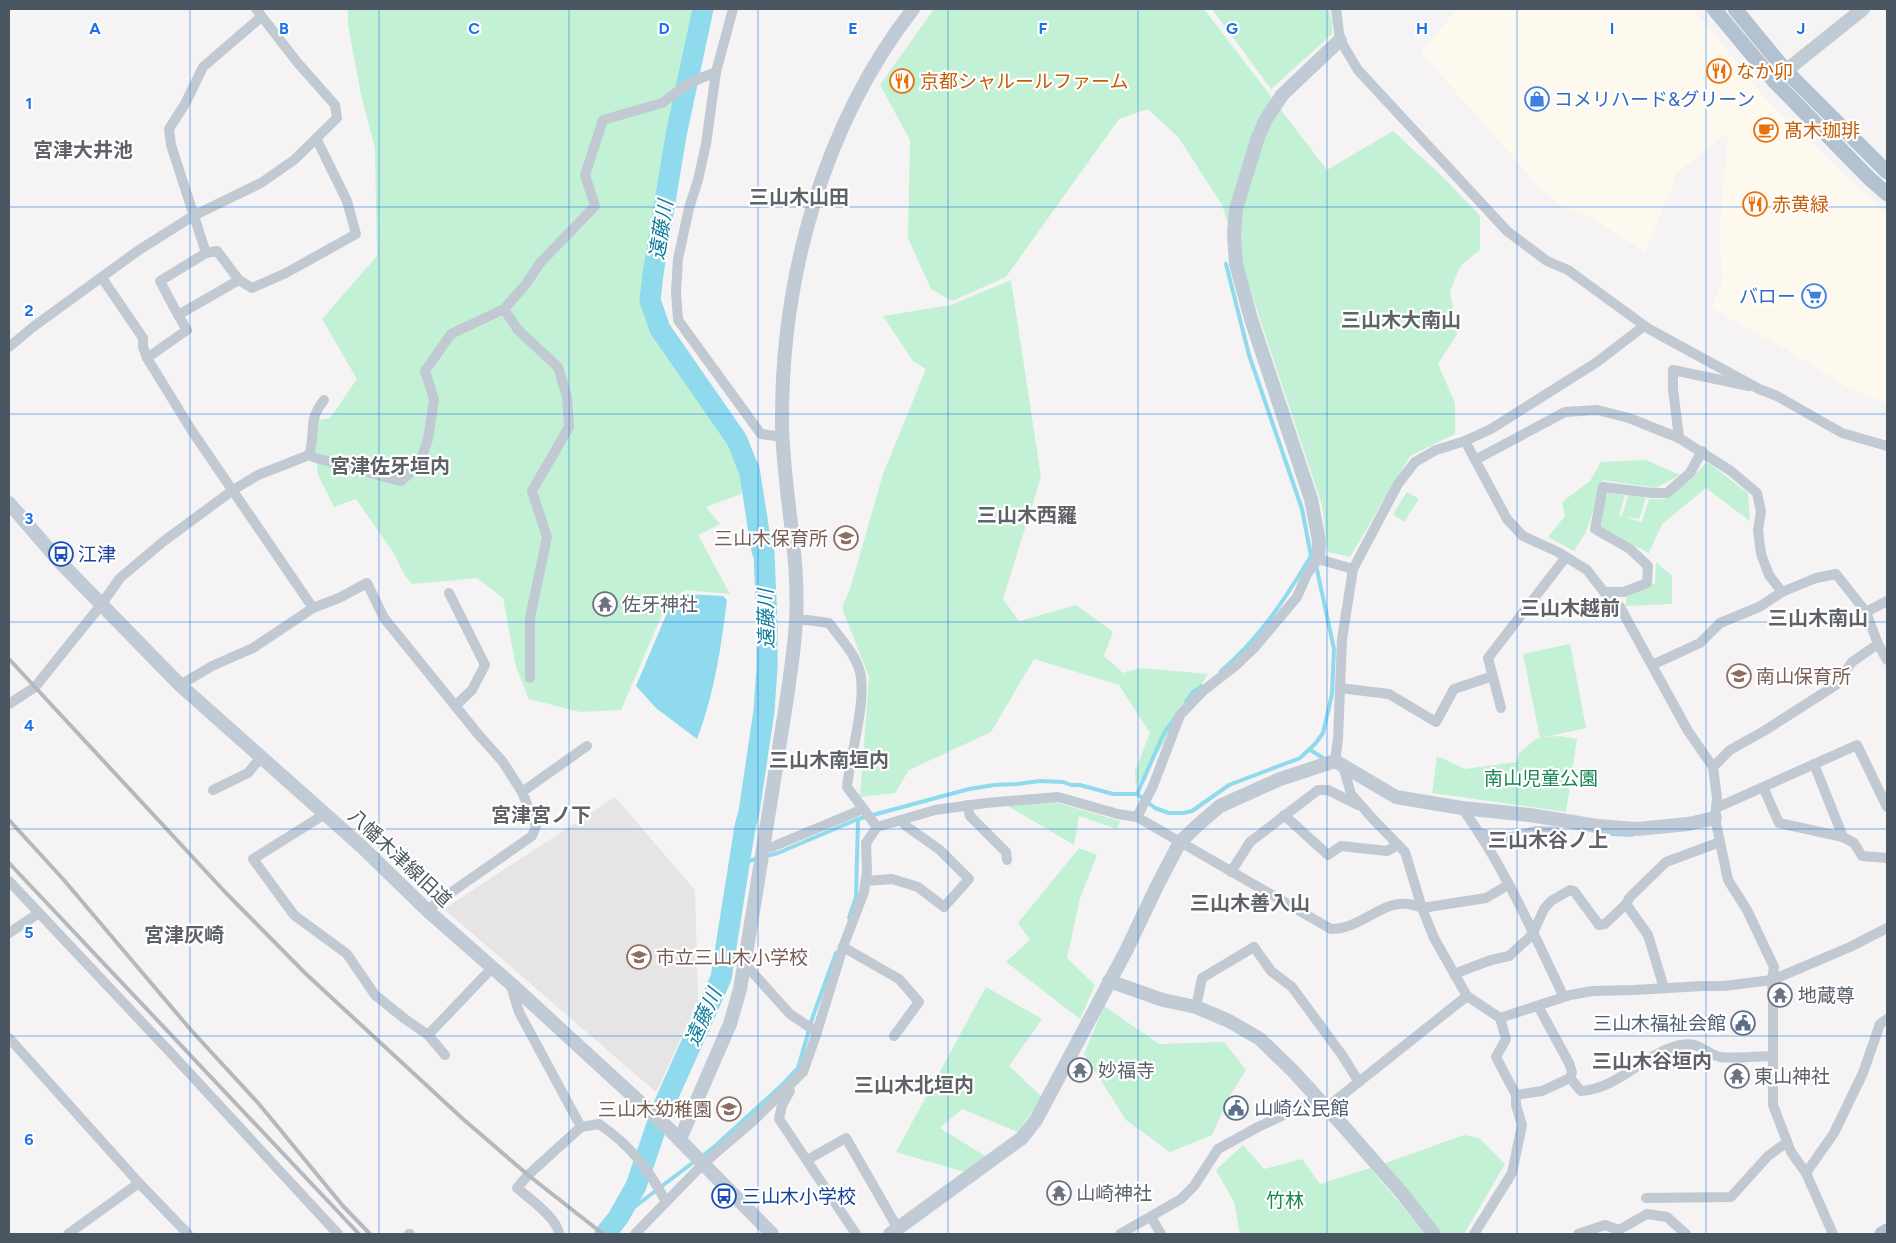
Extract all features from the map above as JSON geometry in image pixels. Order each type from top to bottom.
[{"type":"main road","points":[[1714,9],[1780,76],[1869,178],[1887,194]]},
{"type":"main road","points":[[1735,9],[1780,76],[1887,172]]},
{"type":"main road","points":[[1882,1234],[1887,1231]]},
{"type":"street","points":[[733,9],[716,72],[706,144],[698,180],[688,208],[678,259],[676,292],[678,320],[761,434],[783,437]]},
{"type":"street","points":[[680,1139],[730,1024],[740,988],[792,666],[796,620],[795,565],[783,437],[783,370],[797,267],[823,177],[853,106],[878,60],[913,9]]},
{"type":"street","points":[[1336,9],[1340,40],[1367,82],[1508,231],[1547,261],[1568,270],[1644,326],[1759,389],[1777,396],[1842,433],[1887,446]]},
{"type":"street","points":[[1780,76],[1863,9]]},
{"type":"street","points":[[9,347],[33,327],[139,250],[193,216],[261,183],[294,160],[338,118],[335,105],[297,62],[258,13],[204,67],[185,104],[169,129],[170,145],[193,216],[206,253]]},
{"type":"street","points":[[1137,817],[1154,786],[1180,715],[1203,691],[1235,666],[1255,647],[1297,597],[1307,574],[1318,558],[1319,542],[1311,499],[1251,319],[1236,264],[1234,234],[1236,209],[1258,138],[1266,119],[1282,95],[1340,40]]},
{"type":"street","points":[[309,455],[318,460],[335,462],[360,471],[402,481],[419,465],[428,439],[434,399],[425,371],[451,334],[504,309],[526,284],[540,263],[595,206],[585,174],[603,120],[662,103],[689,83],[716,72]]},
{"type":"street","points":[[147,358],[187,330],[160,281],[206,253],[217,251],[239,280],[252,288],[286,273],[356,234],[347,201],[316,138]]},
{"type":"street","points":[[102,278],[143,338],[143,347],[147,358],[192,431],[313,608]]},
{"type":"street","points":[[178,315],[239,280]]},
{"type":"street","points":[[504,309],[518,330],[558,367],[567,397],[569,427],[532,491],[547,537],[530,618],[530,678]]},
{"type":"street","points":[[1474,1234],[1512,1173],[1522,1125],[1516,1105],[1516,1094],[1496,1057],[1506,1039],[1500,1018],[1467,996],[1434,938],[1422,908],[1405,852],[1351,794],[1339,763],[1338,740],[1342,639],[1353,569],[1398,484],[1415,462],[1436,450],[1465,441],[1491,429],[1597,362],[1644,326]]},
{"type":"street","points":[[1679,438],[1673,389],[1673,370],[1759,389]]},
{"type":"street","points":[[9,704],[35,686],[101,605],[120,578],[184,525],[233,490],[258,475],[309,455],[313,445],[312,421],[316,410],[324,400]]},
{"type":"street","points":[[1475,460],[1565,412],[1597,410],[1629,418],[1679,438],[1731,471],[1757,493],[1761,512],[1758,530],[1761,554],[1769,575],[1782,592]]},
{"type":"street","points":[[1465,441],[1507,519],[1523,536],[1566,557],[1587,570],[1604,592],[1620,607],[1688,731],[1713,768],[1717,798],[1715,813],[1728,880],[1747,910],[1774,967],[1772,980],[1773,1105],[1791,1152],[1806,1173],[1833,1234]]},
{"type":"street","points":[[1604,592],[1624,592],[1647,583],[1648,566],[1630,549],[1595,529],[1603,487],[1667,493],[1690,473],[1702,452]]},
{"type":"street","name":"八幡木津線旧道","points":[[9,503],[60,562],[180,685],[325,814],[428,911],[510,983],[680,1139],[772,1234]]},
{"type":"street","points":[[1501,708],[1488,658],[1566,557]]},
{"type":"street","points":[[1318,558],[1353,569]]},
{"type":"street","points":[[1652,666],[1700,643],[1720,623],[1759,607],[1782,592],[1816,578],[1836,574],[1866,612],[1878,644],[1887,660]]},
{"type":"street","points":[[180,685],[212,666],[253,648],[313,608],[339,598],[367,583],[384,618],[503,762],[522,792],[536,826],[532,836],[444,897],[428,911]]},
{"type":"street","points":[[449,593],[486,665],[472,690],[455,706]]},
{"type":"street","points":[[1866,612],[1887,601]]},
{"type":"street","points":[[796,620],[828,623],[849,648],[860,672],[862,700],[847,787],[876,825]]},
{"type":"street","points":[[1713,768],[1730,750],[1764,731],[1836,685],[1852,662],[1878,644]]},
{"type":"street","points":[[1340,688],[1389,694],[1436,722],[1454,689],[1493,676]]},
{"type":"street","points":[[522,792],[587,746]]},
{"type":"street","points":[[807,1160],[846,1138],[894,1231],[1022,1138],[1036,1120],[1051,1094],[1126,952],[1180,842],[1220,806],[1280,779],[1339,763],[1396,797],[1597,826],[1637,829],[1688,824],[1715,813],[1763,787],[1857,746],[1887,807]]},
{"type":"street","points":[[213,790],[248,773],[261,757]]},
{"type":"street","points":[[1814,764],[1843,837]]},
{"type":"street","points":[[1763,787],[1779,824],[1843,837],[1854,843],[1862,856],[1887,858]]},
{"type":"street","points":[[1231,872],[1250,842],[1318,790],[1328,790],[1363,808]]},
{"type":"street","points":[[635,1234],[703,1164],[753,1122],[803,1072],[843,947],[864,892],[866,881],[866,843],[876,825],[934,810],[967,805],[1058,797],[1118,814],[1137,817],[1331,929],[1342,929],[1352,925],[1393,903],[1415,905],[1422,908],[1486,898],[1508,884]]},
{"type":"street","points":[[967,805],[970,816],[1006,852],[1007,860]]},
{"type":"street","points":[[1462,808],[1480,833],[1508,884],[1564,997]]},
{"type":"street","points":[[763,847],[772,847],[865,811]]},
{"type":"street","points":[[325,814],[253,859],[294,915],[347,954],[375,995],[405,1020],[428,1035],[445,1055]]},
{"type":"street","points":[[1284,815],[1328,855],[1341,846],[1387,852],[1398,845]]},
{"type":"street","points":[[866,881],[892,879],[918,887],[944,907],[969,878],[940,850],[906,826],[901,820]]},
{"type":"street","points":[[1480,833],[1504,839],[1536,831],[1557,832]]},
{"type":"street","points":[[1454,974],[1491,960],[1509,956],[1533,933],[1544,908],[1551,901],[1570,890],[1574,891],[1599,925],[1605,924],[1666,862],[1720,842]]},
{"type":"street","points":[[9,880],[170,1050],[338,1234]]},
{"type":"street","points":[[1626,904],[1648,935],[1664,988]]},
{"type":"street","points":[[9,933],[39,912]]},
{"type":"street","points":[[1500,1018],[1564,997],[1593,991],[1724,986],[1772,980],[1850,947],[1887,928]]},
{"type":"street","points":[[843,947],[900,979],[919,1002],[894,1036]]},
{"type":"street","points":[[1196,1007],[1202,978],[1254,947],[1271,971],[1292,987],[1342,1055],[1359,1082]]},
{"type":"street","points":[[744,963],[790,1014],[817,1032]]},
{"type":"street","points":[[428,1035],[492,968]]},
{"type":"street","points":[[1109,981],[1163,1000],[1196,1007],[1229,1021],[1260,1039],[1322,1103],[1401,1192],[1434,1234]]},
{"type":"street","points":[[510,983],[519,1012],[581,1127]]},
{"type":"street","points":[[1120,1234],[1181,1199],[1194,1186],[1218,1149],[1258,1127],[1322,1103],[1359,1082],[1467,996]]},
{"type":"street","points":[[1516,1094],[1542,1091],[1570,1078],[1572,1072],[1538,1006]]},
{"type":"street","points":[[1806,1173],[1834,1133],[1864,1073],[1880,1024],[1887,1019]]},
{"type":"street","points":[[9,1038],[188,1234]]},
{"type":"street","points":[[1570,1078],[1581,1091],[1592,1090],[1620,1079],[1657,1052],[1682,1045],[1696,1044],[1719,1057],[1773,1056]]},
{"type":"street","points":[[789,1087],[790,1093],[782,1105],[779,1119],[856,1234]]},
{"type":"street","points":[[559,1234],[552,1219],[517,1188],[528,1175],[581,1127],[599,1124],[616,1136],[636,1155],[651,1174],[666,1202]]},
{"type":"street","points":[[1646,1198],[1731,1197],[1768,1156],[1788,1142]]},
{"type":"street","points":[[68,1234],[140,1183]]},
{"type":"street","points":[[1578,1234],[1605,1225],[1620,1232],[1647,1214],[1667,1217],[1686,1234]]},
{"type":"street","points":[[1151,1217],[1161,1234]]},
{"type":"shaded area","points":[[1457,9],[1694,9],[1766,99],[1887,213],[1887,403],[1850,389],[1786,349],[1711,308],[1722,283],[1721,210],[1728,137],[1724,136],[1678,172],[1645,252],[1587,215],[1568,210],[1538,186],[1421,52]]},
{"type":"shaded area","points":[[615,797],[695,890],[698,1002],[656,1092],[444,909]]},
{"type":"green space","points":[[348,9],[697,9],[669,135],[644,297],[658,335],[734,443],[745,475],[741,494],[706,507],[720,524],[698,535],[730,594],[685,590],[667,603],[621,710],[580,712],[529,699],[516,667],[503,598],[477,578],[412,584],[405,576],[393,552],[356,499],[334,507],[318,475],[312,421],[330,418],[357,379],[322,319],[377,256],[375,148],[361,95],[348,24]]},
{"type":"green space","points":[[934,9],[1204,9],[1327,170],[1393,131],[1446,180],[1480,216],[1480,250],[1461,265],[1450,291],[1457,334],[1438,364],[1455,403],[1455,434],[1410,456],[1350,557],[1328,552],[1322,505],[1222,205],[1179,138],[1148,109],[1119,119],[1006,277],[952,301],[931,289],[908,238],[910,140],[880,85]]},
{"type":"green space","points":[[1212,9],[1329,9],[1332,34],[1271,89]]},
{"type":"green space","points":[[1011,280],[1041,477],[1003,599],[1019,621],[1076,605],[1113,632],[1104,656],[1123,673],[1140,668],[1208,674],[1136,787],[1135,771],[1150,733],[1119,685],[1034,659],[991,732],[909,770],[895,793],[860,797],[869,677],[842,608],[850,589],[883,474],[926,369],[913,361],[883,316],[951,305]]},
{"type":"green space","points":[[1646,460],[1680,475],[1656,488],[1603,480],[1586,532],[1574,551],[1548,537],[1565,516],[1562,502],[1590,481],[1601,462]]},
{"type":"green space","points":[[1707,462],[1748,493],[1750,521],[1706,488],[1662,524],[1649,553],[1596,526],[1608,493],[1625,495],[1619,515],[1622,516],[1629,493],[1646,498],[1639,519],[1625,517],[1642,522],[1649,499],[1665,499],[1692,478]]},
{"type":"green space","points":[[1407,492],[1419,499],[1404,522],[1393,514]]},
{"type":"green space","points":[[1656,562],[1672,576],[1672,604],[1625,606],[1627,597],[1655,583]]},
{"type":"green space","name":"南山児童公園","points":[[1570,644],[1586,728],[1541,738],[1558,736],[1577,739],[1566,812],[1432,793],[1437,756],[1465,769],[1516,762],[1519,753],[1536,739],[1540,738],[1523,654]]},
{"type":"green space","points":[[1001,802],[1055,802],[1120,821],[1117,829],[1079,816],[1074,845]]},
{"type":"green space","points":[[1079,848],[1097,855],[1080,898],[1067,958],[1095,985],[1080,1019],[1006,962],[1030,940],[1018,923]]},
{"type":"green space","points":[[986,987],[1042,1019],[1009,1066],[1042,1097],[1018,1132],[962,1109],[940,1128],[985,1156],[965,1172],[896,1152]]},
{"type":"green space","points":[[1104,1006],[1159,1044],[1224,1042],[1246,1070],[1229,1097],[1212,1135],[1170,1152],[1126,1120],[1084,1054]]},
{"type":"green space","points":[[1464,1135],[1479,1138],[1505,1164],[1464,1234],[1443,1234],[1383,1164]]},
{"type":"green space","name":"竹林","points":[[1243,1145],[1264,1169],[1302,1159],[1320,1184],[1370,1168],[1426,1234],[1240,1234],[1234,1202],[1216,1170]]},
{"type":"water","points":[[687,594],[723,596],[727,600],[716,671],[697,739],[656,708],[636,686],[670,606]]},
{"type":"waterway","name":"遠藤川","points":[[605,1234],[618,1218],[636,1186],[663,1107],[721,978],[764,711],[767,668],[764,552],[762,551],[749,468],[737,440],[660,329],[650,300],[676,135],[703,9]]},
{"type":"waterway","points":[[1221,671],[1248,645],[1271,617],[1311,556],[1302,509],[1249,355],[1226,264]]},
{"type":"waterway","points":[[766,856],[778,853],[858,819],[969,789],[994,785],[1040,781],[1063,782],[1113,794],[1137,794],[1155,808],[1169,813],[1183,813],[1192,811],[1229,785],[1300,758],[1315,744],[1323,733],[1332,694],[1334,649],[1316,565]]},
{"type":"waterway","points":[[1186,702],[1193,692],[1202,686]]},
{"type":"waterway","points":[[1137,794],[1164,733],[1175,718]]},
{"type":"waterway","points":[[1309,749],[1326,760]]},
{"type":"waterway","points":[[849,918],[856,897],[858,819]]},
{"type":"waterway","points":[[1612,834],[1632,835]]},
{"type":"waterway","points":[[739,864],[759,858]]},
{"type":"waterway","points":[[701,1157],[781,1086],[798,1068],[813,1016],[836,953]]},
{"type":"waterway","points":[[616,1221],[695,1161]]},
{"type":"railway","points":[[9,659],[225,892],[306,974],[463,1119],[528,1175],[603,1234]]},
{"type":"railway","points":[[9,820],[63,879],[190,1029],[259,1104],[343,1206],[370,1234]]},
{"type":"railway","points":[[9,863],[359,1234]]},
{"type":"place","name":"なか卯","points":[[1719,71]]},
{"type":"place","name":"京都シャルールファーム","points":[[902,81]]},
{"type":"place","name":"コメリハード&グリーン","points":[[1537,99]]},
{"type":"place","name":"髙木珈琲","points":[[1766,130]]},
{"type":"place","name":"赤黄緑","points":[[1755,204]]},
{"type":"place","name":"バロー","points":[[1814,296]]},
{"type":"place","name":"三山木保育所","points":[[846,538]]},
{"type":"place","name":"江津","points":[[61,554]]},
{"type":"place","name":"佐牙神社","points":[[605,604]]},
{"type":"place","name":"南山保育所","points":[[1739,676]]},
{"type":"place","name":"市立三山木小学校","points":[[639,957]]},
{"type":"place","name":"地蔵尊","points":[[1780,995]]},
{"type":"place","name":"三山木福祉会館","points":[[1743,1023]]},
{"type":"place","name":"妙福寺","points":[[1080,1070]]},
{"type":"place","name":"東山神社","points":[[1737,1076]]},
{"type":"place","name":"山崎公民館","points":[[1236,1108]]},
{"type":"place","name":"三山木幼稚園","points":[[729,1109]]},
{"type":"place","name":"山崎神社","points":[[1059,1193]]},
{"type":"place","name":"三山木小学校","points":[[724,1196]]},
{"type":"district","name":"宮津大井池","points":[[83,150]]},
{"type":"district","name":"三山木山田","points":[[799,197]]},
{"type":"district","name":"三山木大南山","points":[[1401,320]]},
{"type":"district","name":"宮津佐牙垣内","points":[[390,466]]},
{"type":"district","name":"三山木西羅","points":[[1027,515]]},
{"type":"district","name":"三山木越前","points":[[1570,608]]},
{"type":"district","name":"三山木南山","points":[[1818,618]]},
{"type":"district","name":"三山木南垣内","points":[[829,760]]},
{"type":"district","name":"宮津宮ノ下","points":[[541,815]]},
{"type":"district","name":"三山木谷ノ上","points":[[1548,840]]},
{"type":"district","name":"三山木善入山","points":[[1250,903]]},
{"type":"district","name":"宮津灰崎","points":[[184,935]]},
{"type":"district","name":"三山木谷垣内","points":[[1652,1061]]},
{"type":"district","name":"三山木北垣内","points":[[914,1085]]}]
